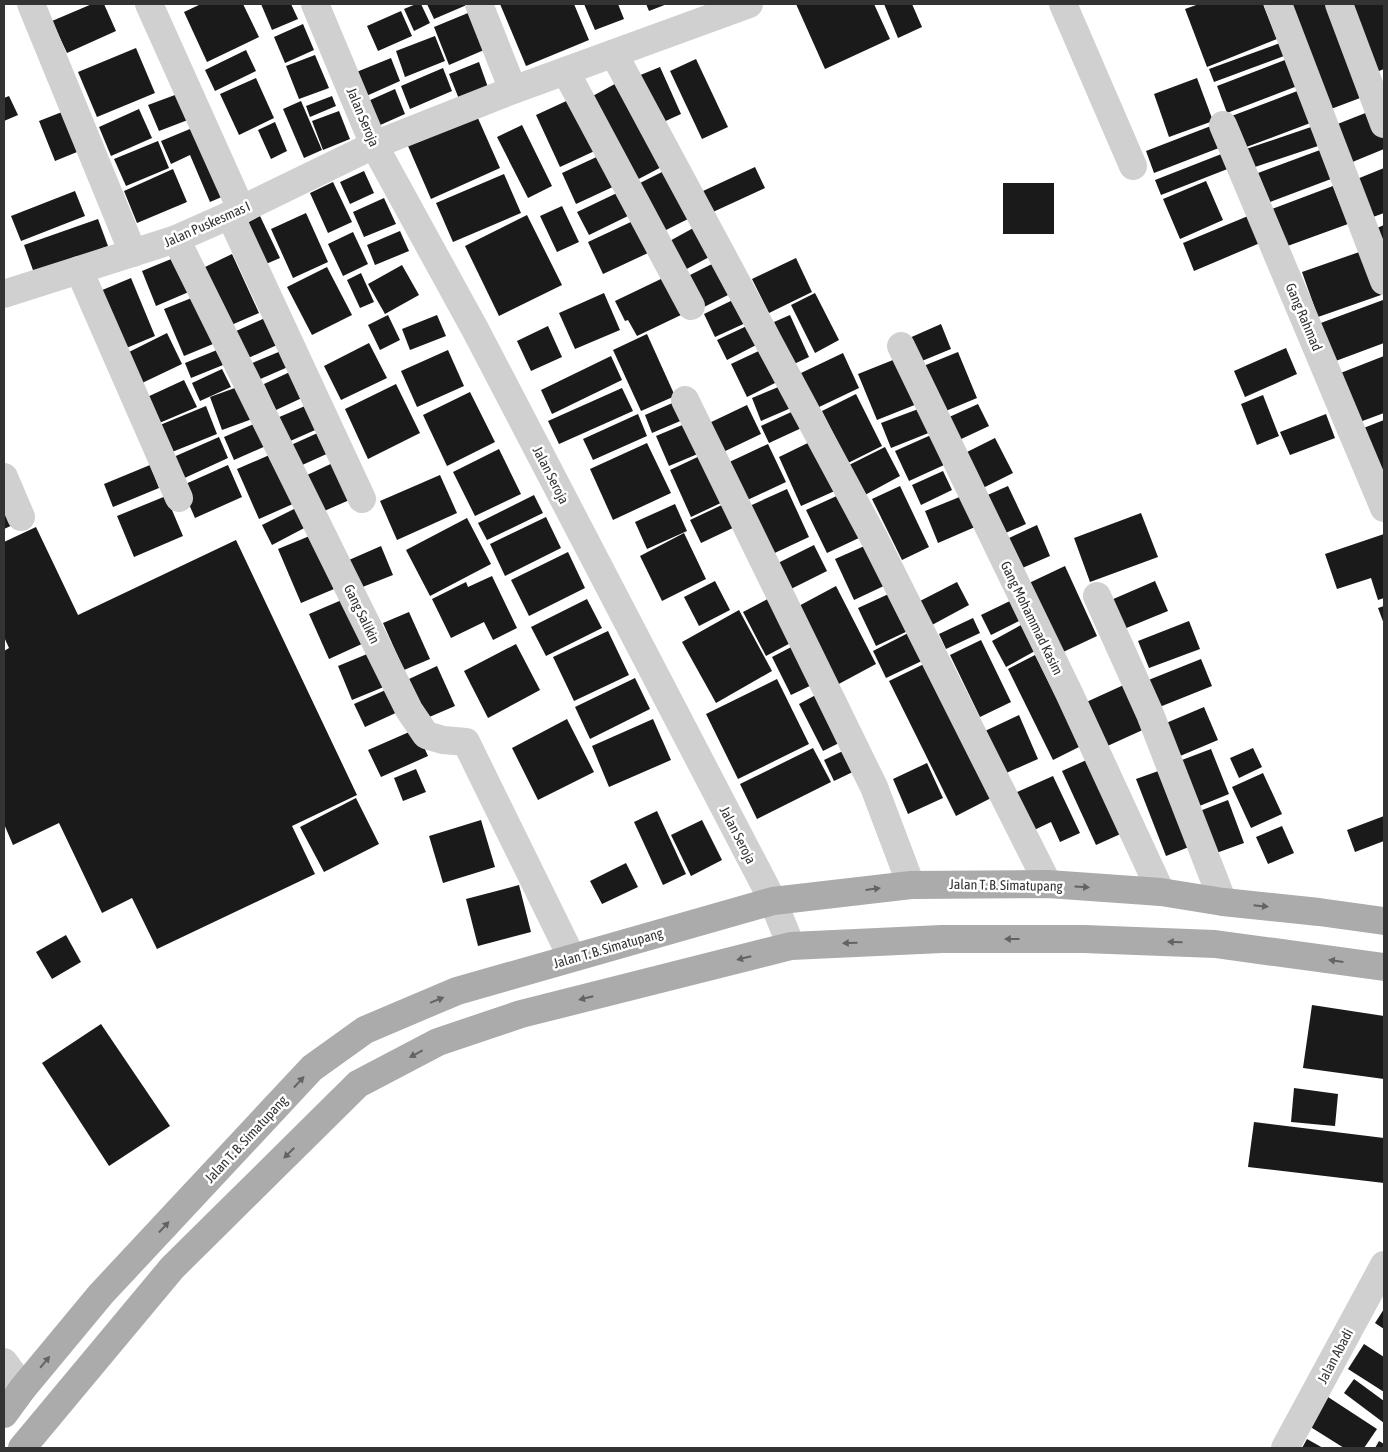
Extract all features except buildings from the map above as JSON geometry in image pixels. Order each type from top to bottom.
[{"type":"main road","name":"Jalan T. B. Simatupang","points":[[4,1414],[23,1388],[101,1294],[312,1068],[365,1030],[457,991],[772,901],[911,884],[1048,884],[1161,892],[1223,902],[1384,921]]},
{"type":"main road","points":[[22,1448],[172,1268],[358,1084],[438,1042],[521,1014],[791,946],[942,939],[1084,939],[1215,944],[1384,967]]},
{"type":"main road","points":[[146,1247],[172,1268]]},
{"type":"street","points":[[31,4],[132,253]]},
{"type":"street","points":[[149,4],[236,212],[362,499]]},
{"type":"street","name":"Jalan Seroja","points":[[315,4],[374,145],[485,348],[772,901],[791,946]]},
{"type":"street","points":[[480,4],[513,90]]},
{"type":"street","name":"Jalan Puskesmas I","points":[[4,294],[176,239],[374,145],[513,90],[749,4]]},
{"type":"street","points":[[1063,4],[1133,166]]},
{"type":"street","points":[[1278,4],[1384,280]]},
{"type":"street","points":[[1339,4],[1384,124]]},
{"type":"street","points":[[614,54],[874,538],[1048,884]]},
{"type":"street","points":[[566,72],[691,306]]},
{"type":"street","name":"Gang Rahmad","points":[[1223,125],[1384,508]]},
{"type":"street","name":"Gang Salikin","points":[[176,239],[409,710],[426,735],[443,740],[466,742],[572,958]]},
{"type":"street","points":[[79,270],[179,498]]},
{"type":"street","name":"Gang Mohammad Kasim","points":[[901,346],[1069,693],[1161,892]]},
{"type":"street","points":[[685,400],[874,787],[911,884]]},
{"type":"street","points":[[4,477],[21,518]]},
{"type":"street","points":[[1097,596],[1150,714],[1223,902]]},
{"type":"street","name":"Jalan Abadi","points":[[1285,1448],[1384,1265]]},
{"type":"street","points":[[4,1362],[23,1388]]}]
